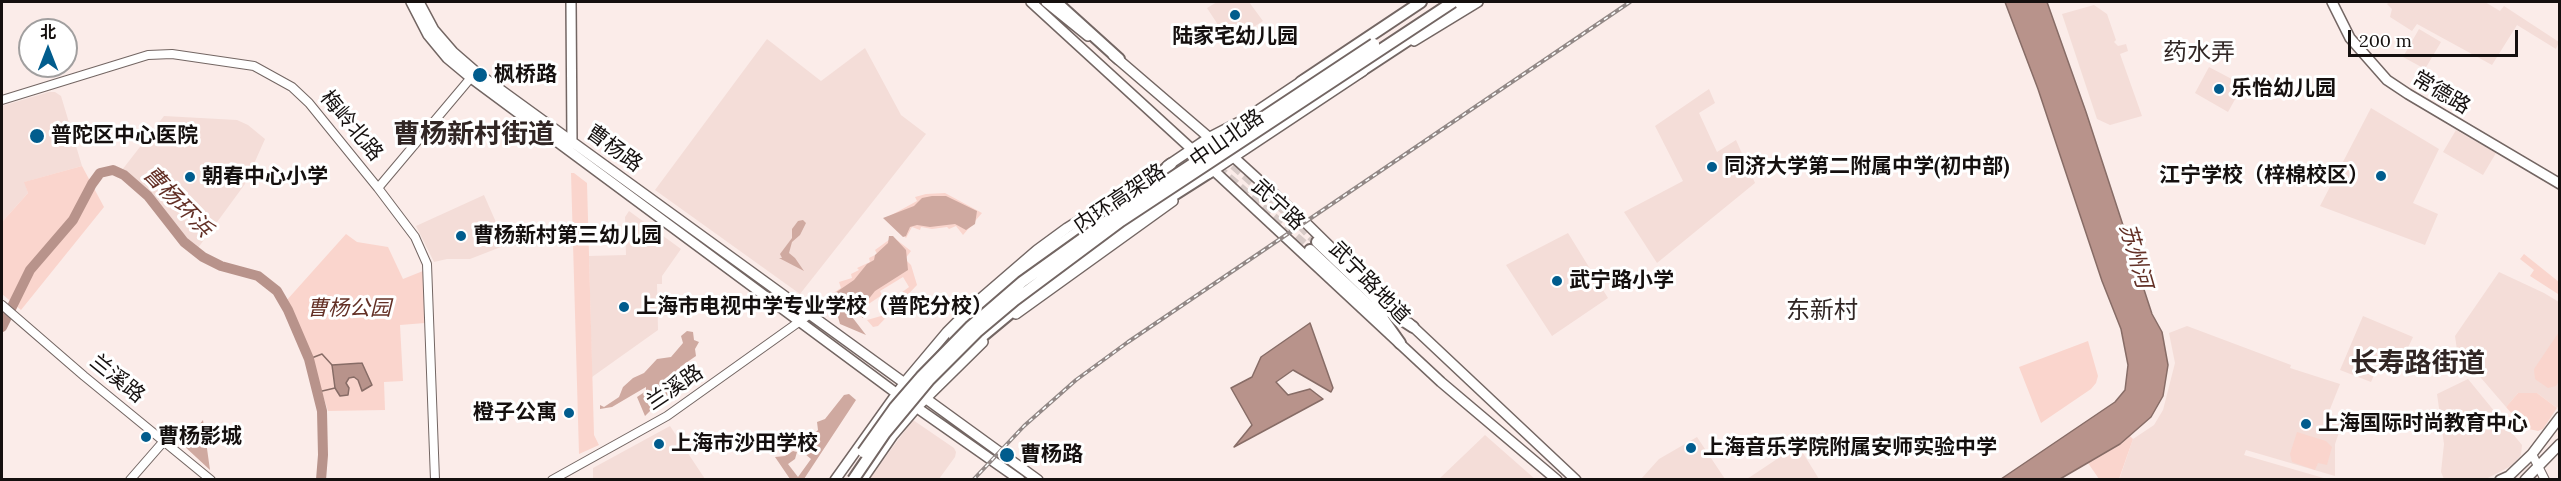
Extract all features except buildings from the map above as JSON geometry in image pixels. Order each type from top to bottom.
[{"type":"highway","points":[[1056,2],[1119,59]]},
{"type":"highway","points":[[1301,81],[1421,2]]},
{"type":"highway","name":"内环高架路","points":[[845,480],[872,438],[998,302],[1072,245],[1440,2]]},
{"type":"highway","name":"内环高架路","points":[[853,480],[925,379],[977,332],[1057,267],[1121,221],[1453,2]]},
{"type":"highway","points":[[1358,73],[1466,2]]},
{"type":"highway","points":[[925,379],[974,314],[1004,287],[1031,264],[1124,201],[1171,164]]},
{"type":"highway","points":[[925,379],[1117,231],[1213,170]]},
{"type":"highway","name":"武宁路地道","points":[[1400,343],[1383,319],[1313,246],[1390,312],[1413,327]]},
{"type":"main road","name":"曹杨路","points":[[411,2],[428,35],[447,58],[572,140],[1038,480]]},
{"type":"main road","name":"曹杨路","points":[[419,2],[434,30],[473,75],[572,153],[916,408],[1020,480]]},
{"type":"main road","points":[[571,2],[572,153]]},
{"type":"main road","name":"武宁路","points":[[1031,2],[1441,382],[1557,480]]},
{"type":"main road","name":"武宁路","points":[[1046,2],[1119,59],[1232,156],[1307,224],[1576,480]]},
{"type":"main road","name":"中山北路","points":[[835,480],[896,393],[947,332],[979,300],[1037,250],[1067,228],[1193,151],[1209,138],[1245,119],[1425,2]]},
{"type":"main road","name":"中山北路","points":[[862,480],[893,435],[916,408],[982,342],[1012,316],[1125,237],[1232,156],[1358,73],[1445,24],[1478,2]]},
{"type":"main road","name":"常德路","points":[[2332,2],[2350,38],[2387,80],[2559,184]]},
{"type":"main road","points":[[2500,480],[2508,476],[2532,454],[2559,417]]},
{"type":"main road","points":[[2525,480],[2559,444]]},
{"type":"street","name":"梅岭北路","points":[[2,100],[148,55],[172,54],[254,66],[286,82],[309,103],[378,188],[415,237],[427,264],[435,480]]},
{"type":"street","points":[[378,188],[473,75]]},
{"type":"street","name":"兰溪路","points":[[2,305],[211,480]]},
{"type":"street","name":"兰溪路","points":[[552,480],[667,416],[810,314]]},
{"type":"street","points":[[130,480],[164,441]]},
{"type":"street","points":[[2532,454],[2545,480]]},
{"type":"shaded area","name":"陆家宅幼儿园","points":[[1217,2],[1249,2],[1263,21],[1238,37],[1235,32],[1226,37],[1207,8]]},
{"type":"shaded area","points":[[2005,2],[2047,2],[2086,112],[2152,314],[2162,332],[2168,365],[2163,396],[2151,417],[2120,444],[2060,479],[2001,479],[2115,402],[2125,390],[2128,365],[2121,329],[2102,281],[2038,89]]},
{"type":"shaded area","points":[[2389,2],[2485,2],[2500,11],[2504,6],[2559,42],[2556,49],[2517,25],[2492,65],[2417,24],[2412,31],[2390,17],[2392,9],[2387,4]]},
{"type":"shaded area","points":[[2094,5],[2107,14],[2116,40],[2114,42],[2118,46],[2126,44],[2128,51],[2120,54],[2142,116],[2110,125],[2097,119],[2062,14]]},
{"type":"shaded area","points":[[2419,29],[2441,42],[2425,69],[2403,57]]},
{"type":"shaded area","points":[[767,39],[821,81],[865,48],[901,115],[926,134],[800,294],[655,190]]},
{"type":"shaded area","name":"乐怡幼儿园","points":[[2209,67],[2243,85],[2228,112],[2195,93]]},
{"type":"shaded area","name":"同济大学第二附属中学(初中部)","points":[[1709,89],[1715,103],[1699,113],[1717,152],[1736,140],[1755,183],[1657,263],[1624,212],[1683,181],[1655,126]]},
{"type":"shaded area","name":"普陀区中心医院","points":[[55,92],[61,96],[82,166],[25,182],[28,193],[2,222],[2,106]]},
{"type":"shaded area","name":"江宁学校（梓棉校区）","points":[[2371,108],[2439,149],[2413,203],[2438,214],[2425,245],[2320,206]]},
{"type":"shaded area","name":"朝春中心小学","points":[[164,116],[237,120],[248,125],[265,139],[245,184],[198,248],[179,231],[152,194],[122,170]]},
{"type":"shaded area","points":[[2456,130],[2496,153],[2483,175],[2443,152]]},
{"type":"shaded area","name":"曹杨新村第三幼儿园","points":[[484,195],[506,245],[470,259],[447,259],[434,262],[416,226]]},
{"type":"shaded area","points":[[946,196],[977,211],[975,224],[966,230],[955,224],[930,227],[917,225],[910,227],[906,236],[903,237],[883,218],[914,206],[922,198]]},
{"type":"shaded area","name":"上海市电视中学专业学校（普陀分校）","points":[[629,211],[681,249],[662,276],[662,284],[657,284],[658,330],[592,377],[589,256],[626,255],[625,217]]},
{"type":"shaded area","points":[[803,220],[806,223],[800,235],[792,242],[789,253],[804,271],[779,258],[782,258],[780,254],[792,238],[792,229],[798,221]]},
{"type":"shaded area","name":"武宁路小学","points":[[1568,233],[1608,298],[1552,336],[1506,265]]},
{"type":"shaded area","points":[[889,236],[893,236],[906,250],[908,270],[875,291],[863,306],[865,314],[863,318],[846,304],[834,300],[835,293],[854,280],[867,264],[874,260],[875,255],[888,243]]},
{"type":"shaded area","points":[[2499,272],[2559,302],[2559,405],[2557,408],[2537,393],[2518,393],[2506,407],[2457,350],[2455,336]]},
{"type":"shaded area","points":[[828,306],[849,313],[866,335],[840,324],[838,317],[827,310]]},
{"type":"shaded area","points":[[2363,316],[2413,337],[2399,367],[2377,369],[2371,382],[2340,370]]},
{"type":"shaded area","points":[[1310,323],[1333,388],[1331,392],[1293,370],[1276,382],[1288,395],[1310,389],[1323,399],[1234,447],[1252,425],[1231,388],[1252,377],[1261,357]]},
{"type":"shaded area","points":[[2187,326],[2291,365],[2290,368],[2340,384],[2330,409],[2333,415],[2343,421],[2335,444],[2335,476],[2246,450],[2244,455],[2327,479],[2119,480],[2133,439],[2154,425],[2163,410],[2175,363],[2169,333]]},
{"type":"shaded area","points":[[687,331],[693,332],[694,340],[699,342],[695,349],[696,356],[680,367],[679,374],[684,384],[683,391],[645,416],[637,397],[646,391],[646,387],[612,407],[600,409],[600,405],[604,407],[619,397],[623,387],[633,378],[644,373],[657,359],[671,357],[683,343],[681,336]]},
{"type":"shaded area","points":[[362,363],[372,385],[362,391],[358,380],[354,377],[349,378],[346,383],[349,388],[348,395],[340,396],[335,388],[332,365]]},
{"type":"shaded area","points":[[2468,379],[2522,445],[2521,455],[2511,466],[2486,479],[2444,479],[2441,472],[2444,444],[2437,394]]},
{"type":"shaded area","points":[[849,394],[856,400],[804,479],[790,479],[775,457],[785,456],[793,451],[797,452],[795,459],[788,464],[798,477],[811,459],[799,449],[818,430],[817,422],[825,419],[844,395]]},
{"type":"shaded area","points":[[203,420],[210,470],[183,445]]},
{"type":"shaded area","points":[[913,420],[954,448],[956,452],[955,457],[939,479],[869,479]]},
{"type":"shaded area","name":"上海市沙田学校","points":[[670,426],[705,479],[593,479],[593,468]]},
{"type":"shaded area","points":[[1485,435],[1535,479],[1439,479]]},
{"type":"shaded area","name":"上海音乐学院附属安师实验中学","points":[[1697,437],[1725,479],[1641,479],[1659,459]]},
{"type":"shaded area","points":[[1798,445],[1819,479],[1746,479],[1750,477]]},
{"type":"green space","points":[[82,166],[104,207],[21,310],[2,294],[2,222],[28,193],[24,182]]},
{"type":"green space","points":[[571,173],[587,183],[594,435],[599,445],[579,454]]},
{"type":"green space","points":[[945,193],[982,213],[963,235],[956,226],[949,229],[947,227],[932,229],[921,227],[920,230],[912,227],[906,238],[886,218],[917,201],[915,197]]},
{"type":"green space","name":"曹杨公园","points":[[346,234],[357,242],[388,247],[403,279],[423,271],[425,323],[400,325],[403,381],[384,382],[385,410],[328,411],[306,344],[286,301]]},
{"type":"green space","points":[[893,237],[911,251],[905,259],[911,265],[917,285],[878,326],[873,327],[867,320],[888,314],[886,310],[892,306],[890,303],[904,297],[901,293],[909,287],[903,277],[880,291],[882,295],[867,305],[862,313],[857,308],[827,297],[841,288],[839,282],[852,278],[851,274],[859,270],[857,268],[870,262],[869,258],[877,254],[875,250]]},
{"type":"green space","points":[[2524,254],[2559,282],[2558,294],[2530,276],[2534,270],[2520,259]]},
{"type":"green space","points":[[2559,332],[2559,381],[2556,386],[2548,388],[2535,379],[2534,369]]},
{"type":"green space","points":[[2088,341],[2098,376],[2096,383],[2091,389],[2041,423],[2019,367]]},
{"type":"green space","points":[[2518,393],[2537,393],[2557,408],[2543,429],[2538,431],[2524,428],[2506,407]]},
{"type":"green space","points":[[2297,432],[2326,441],[2332,447],[2327,465],[2318,463],[2315,470],[2292,462],[2290,454]]},
{"type":"green space","points":[[2130,436],[2133,439],[2119,479],[2099,479],[2088,463]]},
{"type":"waterway","name":"曹杨环浜","points":[[2,327],[30,270],[73,220],[100,173],[113,170],[124,175],[148,196],[184,242],[203,257],[221,266],[258,276],[277,291],[288,310],[309,359],[322,411],[321,480]]},
{"type":"waterway","points":[[309,359],[322,354],[332,365]]},
{"type":"waterway","points":[[318,392],[335,388]]},
{"type":"tunnel","points":[[1200,135],[1296,220],[1317,242]]},
{"type":"tunnel","points":[[1217,168],[1310,250]]},
{"type":"railway","points":[[973,480],[1024,426],[1076,380],[1128,342],[1630,2]]},
{"type":"place","name":"陆家宅幼儿园","points":[[1235,15]]},
{"type":"place","name":"枫桥路","points":[[480,75]]},
{"type":"place","name":"乐怡幼儿园","points":[[2219,89]]},
{"type":"place","name":"普陀区中心医院","points":[[37,136]]},
{"type":"place","name":"同济大学第二附属中学(初中部)","points":[[1712,167]]},
{"type":"place","name":"江宁学校（梓棉校区）","points":[[2381,176]]},
{"type":"place","name":"朝春中心小学","points":[[190,177]]},
{"type":"place","name":"曹杨新村第三幼儿园","points":[[461,236]]},
{"type":"place","name":"武宁路小学","points":[[1557,281]]},
{"type":"place","name":"上海市电视中学专业学校（普陀分校）","points":[[624,307]]},
{"type":"place","name":"橙子公寓","points":[[569,413]]},
{"type":"place","name":"上海国际时尚教育中心","points":[[2306,424]]},
{"type":"place","name":"曹杨影城","points":[[146,437]]},
{"type":"place","name":"上海市沙田学校","points":[[659,444]]},
{"type":"place","name":"上海音乐学院附属安师实验中学","points":[[1691,448]]},
{"type":"place","name":"曹杨路","points":[[1007,455]]},
{"type":"district","name":"药水弄","points":[[2199,53]]},
{"type":"district","name":"曹杨新村街道","points":[[474,135]]},
{"type":"district","name":"东新村","points":[[1822,311]]},
{"type":"district","name":"长寿路街道","points":[[2418,364]]},
{"type":"water label","name":"苏州河","points":[[2135,256]]}]
